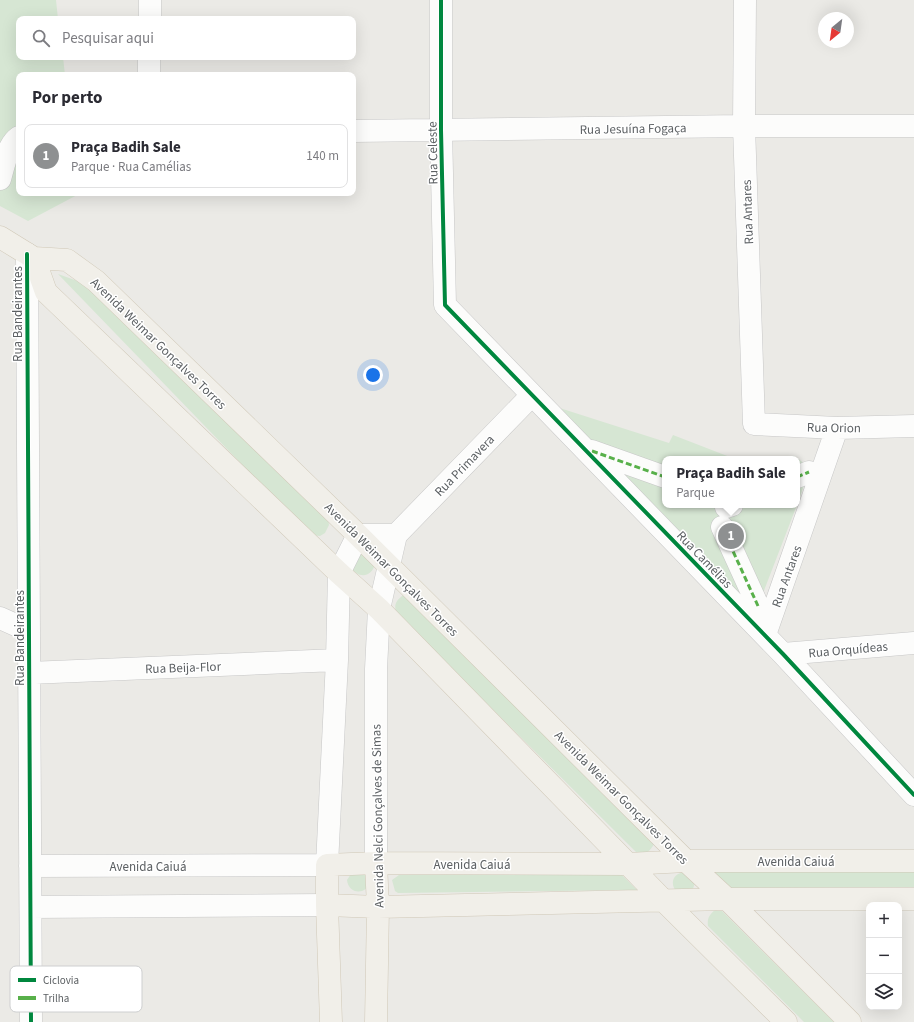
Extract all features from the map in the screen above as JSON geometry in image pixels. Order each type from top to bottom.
[{"type":"main road","points":[[0,237],[31,256],[46,292],[339,573],[379,609],[664,901],[786,1022]]},
{"type":"main road","name":"Avenida Weimar Gonçalves Torres","points":[[31,256],[67,260],[96,281],[358,535],[850,1022]]},
{"type":"main road","name":"Avenida Caiuá","points":[[327,865],[376,863],[628,864],[686,861],[914,861]]},
{"type":"main road","name":"Avenida Nelci Gonçalves de Simas","points":[[376,863],[378,907],[376,1022]]},
{"type":"main road","points":[[327,865],[331,1022]]},
{"type":"main road","points":[[327,905],[378,907],[727,899],[914,898]]},
{"type":"street","points":[[150,0],[150,16]]},
{"type":"street","name":"Rua Celeste","points":[[441,0],[441,130],[445,305]]},
{"type":"street","name":"Rua Antares","points":[[745,0],[744,126],[754,424]]},
{"type":"street","points":[[149,60],[149,72]]},
{"type":"street","name":"Rua Jesuína Fogaça","points":[[356,131],[744,126],[914,126]]},
{"type":"street","points":[[0,179],[8,154],[14,140],[16,139]]},
{"type":"street","name":"Rua Bandeirantes","points":[[31,256],[29,631],[31,966]]},
{"type":"street","name":"Rua Camélias","points":[[445,305],[765,635],[914,795]]},
{"type":"street","name":"Rua Primavera","points":[[388,565],[396,535],[532,395]]},
{"type":"street","name":"Rua Orion","points":[[754,424],[837,428],[914,426]]},
{"type":"street","name":"Rua Antares","points":[[765,635],[837,428]]},
{"type":"street","points":[[592,451],[662,476]]},
{"type":"street","points":[[726,513],[758,606]]},
{"type":"street","points":[[327,865],[337,660],[339,573],[358,535],[396,535]]},
{"type":"street","name":"Avenida Nelci Gonçalves de Simas","points":[[376,863],[376,669],[379,609],[388,565]]},
{"type":"street","points":[[0,618],[29,631]]},
{"type":"street","name":"Rua Orquídeas","points":[[783,654],[914,643]]},
{"type":"street","name":"Rua Beija-Flor","points":[[29,673],[337,660]]},
{"type":"street","name":"Avenida Caiuá","points":[[30,866],[327,865]]},
{"type":"street","points":[[31,907],[327,905]]},
{"type":"green space","points":[[0,0],[56,0],[58,16],[16,16],[16,60],[63,60],[65,72],[16,72],[16,196],[75,196],[28,221],[0,206]]},
{"type":"green space","points":[[58,274],[83,283],[328,519],[329,525],[325,533],[320,536],[310,535]]},
{"type":"green space","points":[[544,403],[669,443],[673,435],[727,456],[662,456],[662,508],[796,508],[758,606],[742,600]]},
{"type":"green space","points":[[800,460],[811,468],[800,496]]},
{"type":"green space","points":[[362,551],[375,564],[371,572],[365,575],[354,572],[351,568]]},
{"type":"green space","points":[[403,595],[411,597],[654,844],[650,850],[646,853],[638,854],[396,613],[396,603]]},
{"type":"green space","points":[[914,868],[914,887],[726,888],[706,870]]},
{"type":"green space","points":[[357,871],[367,875],[367,888],[361,891],[354,891],[349,887],[347,880],[351,874]]},
{"type":"green space","points":[[619,872],[637,890],[398,893],[395,891],[392,880],[399,875]]},
{"type":"green space","points":[[684,872],[695,882],[693,889],[675,890],[673,881],[675,876]]},
{"type":"green space","points":[[715,910],[722,911],[834,1022],[804,1022],[708,926],[709,917]]},
{"type":"marked path","points":[[592,451],[662,476]]},
{"type":"marked path","points":[[800,476],[809,472]]},
{"type":"marked path","points":[[722,527],[758,606]]},
{"type":"cycle path","points":[[441,0],[441,130],[445,305],[783,654],[914,795]]},
{"type":"cycle path","points":[[27,254],[31,966]]},
{"type":"cycle path","points":[[31,1012],[31,1022]]},
{"type":"place","name":"Praça Badih Sale","points":[[731,536]]}]
